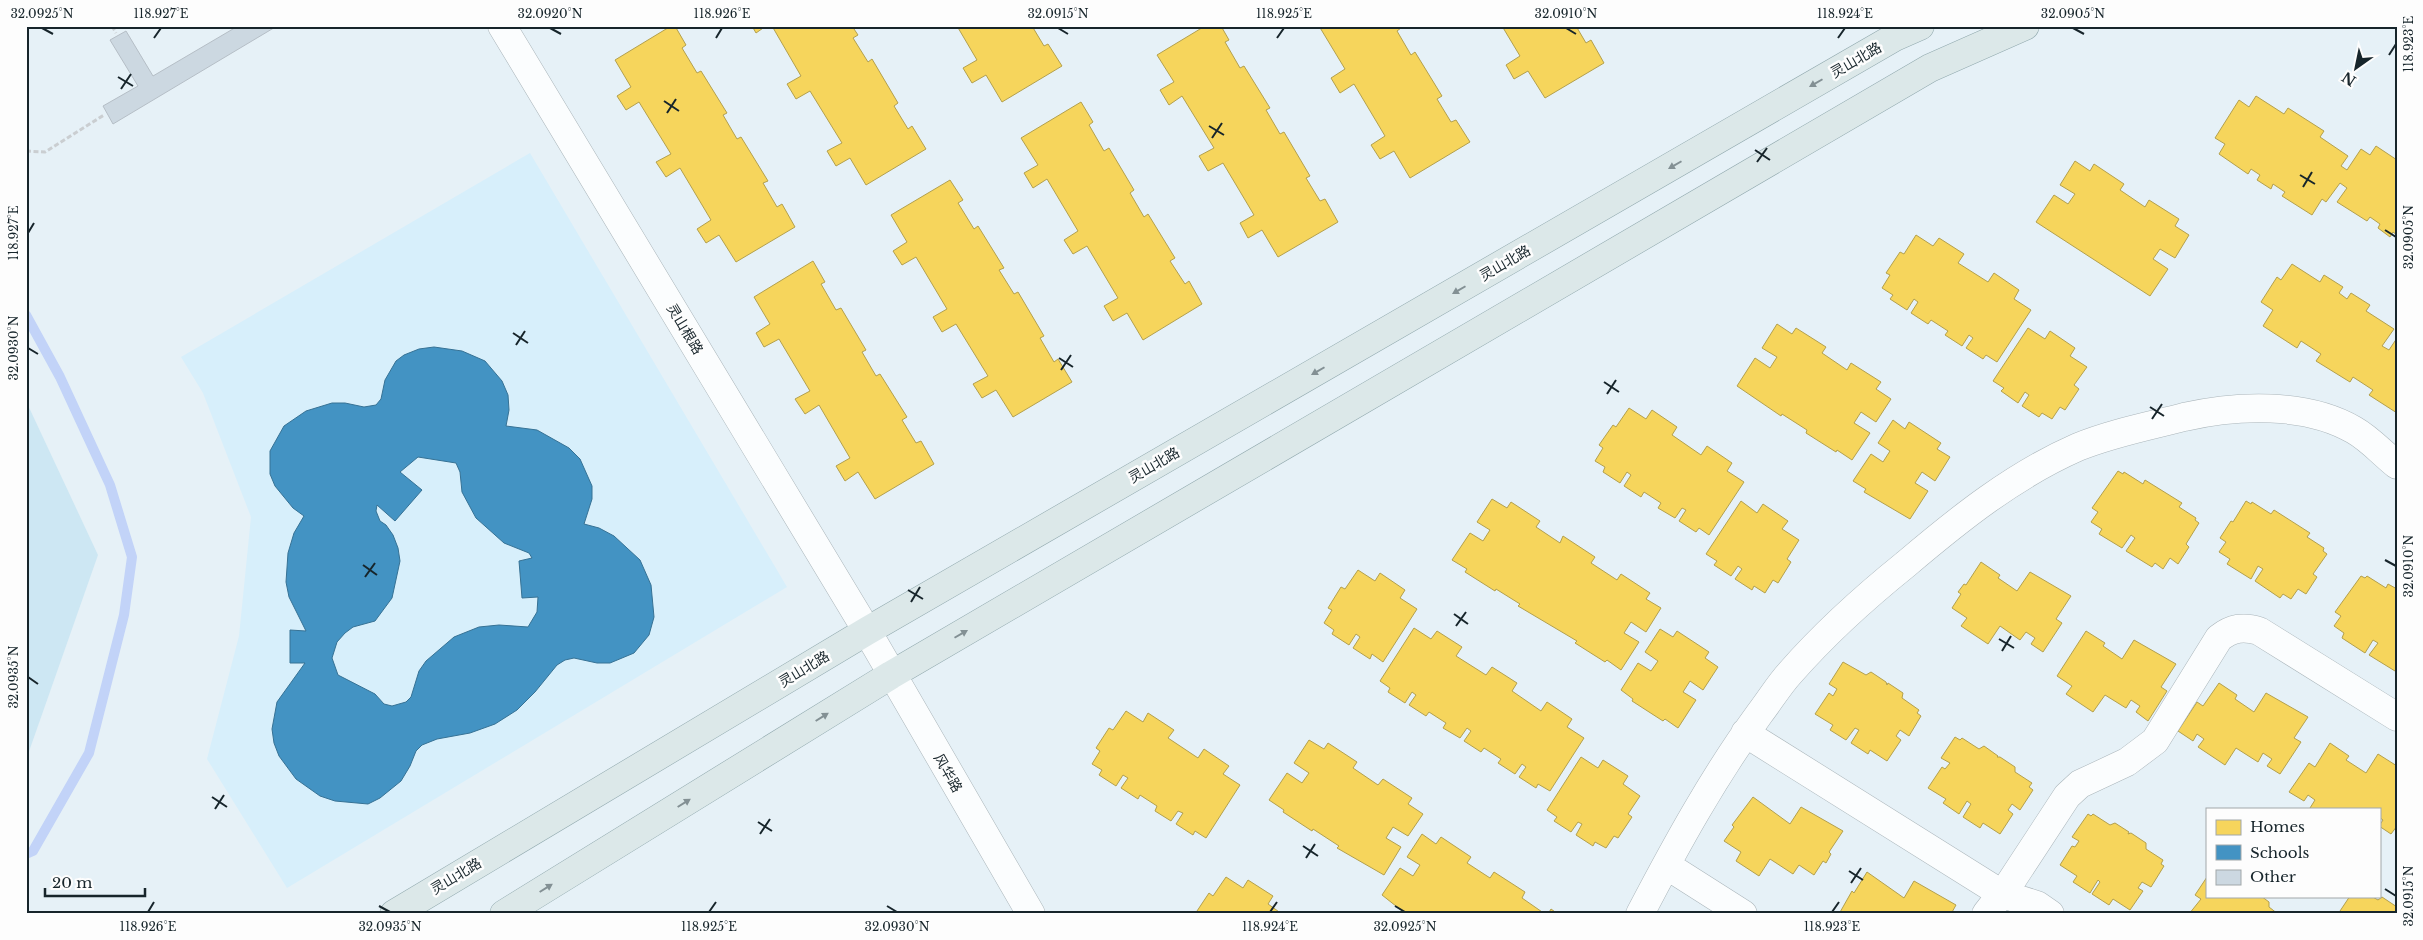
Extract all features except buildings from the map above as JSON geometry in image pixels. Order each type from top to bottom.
[{"type":"main road","name":"灵山北路","points":[[394,914],[867,631],[1896,37],[1920,26]]},
{"type":"main road","points":[[504,914],[891,675],[1930,68],[2025,26]]},
{"type":"street","name":"灵山根路","points":[[502,26],[867,631]]},
{"type":"street","points":[[1640,914],[1666,864],[1723,766],[1789,674],[1868,596],[1952,525],[2012,482],[2080,446],[2135,429],[2208,412],[2236,408],[2294,411],[2324,419],[2354,430],[2397,465]]},
{"type":"street","points":[[1994,904],[2067,796],[2080,784],[2128,762],[2155,741],[2219,638],[2228,632],[2238,628],[2259,631],[2397,717]]},
{"type":"street","name":"风华路","points":[[867,631],[1031,914]]},
{"type":"street","points":[[1746,732],[1994,904],[2037,905],[2050,914]]},
{"type":"street","points":[[1666,864],[1743,914]]},
{"type":"path","points":[[112,26],[116,32]]},
{"type":"path","points":[[26,151],[44,152],[104,115]]},
{"type":"shaded area","points":[[530,153],[787,587],[287,888],[207,759],[239,636],[251,517],[203,393],[181,357]]},
{"type":"shaded area","points":[[26,401],[98,555],[26,760]]},
{"type":"waterway","points":[[26,315],[60,377],[110,485],[132,557],[124,615],[89,753],[33,851],[26,854]]}]
